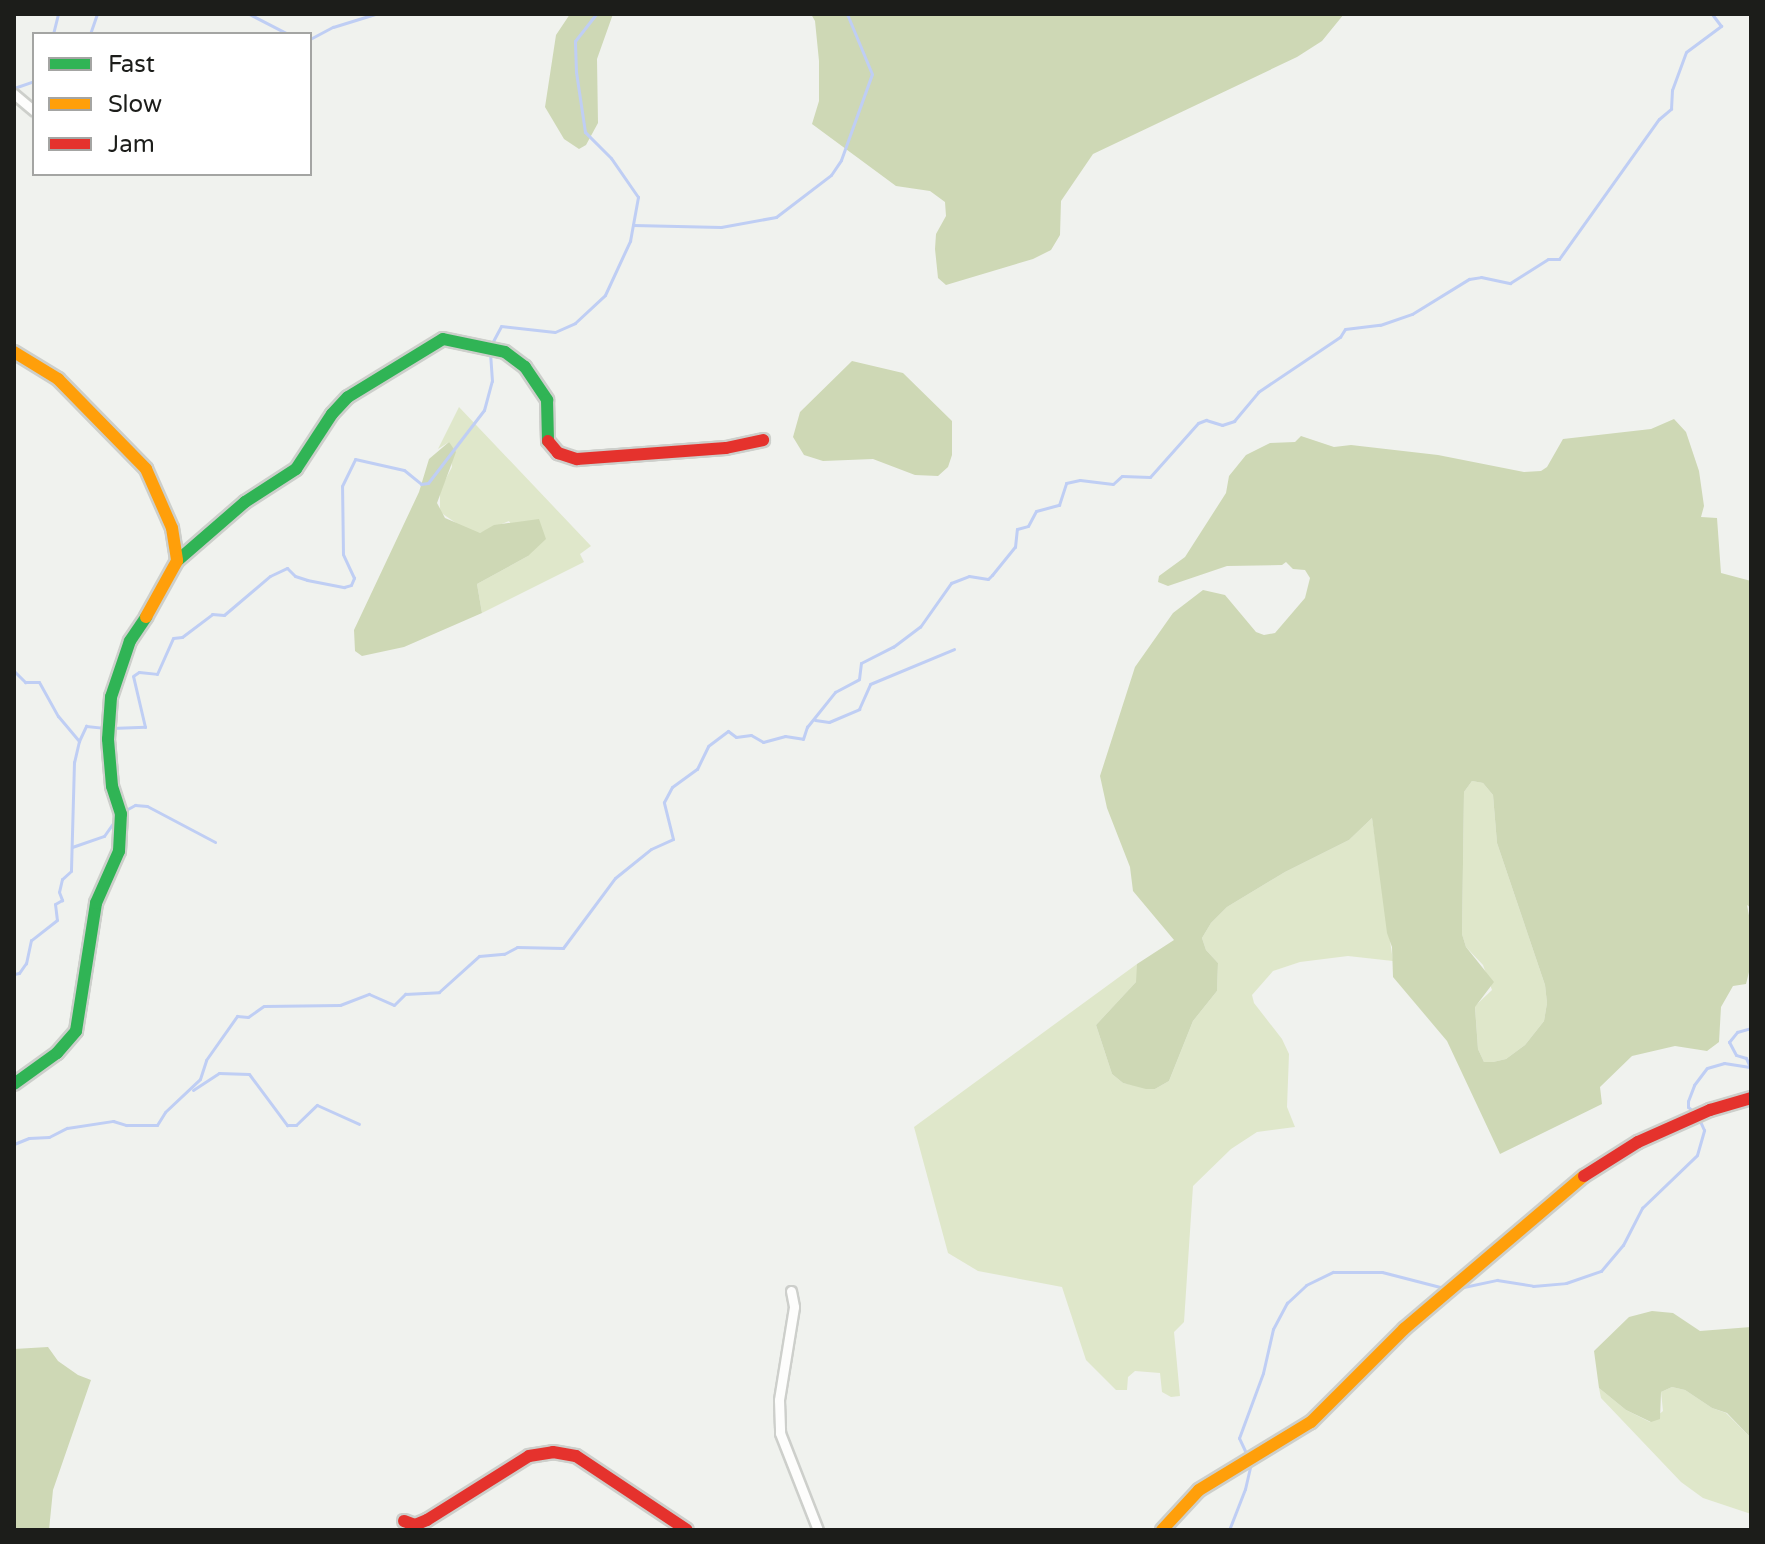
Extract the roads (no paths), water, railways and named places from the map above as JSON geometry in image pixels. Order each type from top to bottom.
[{"type":"street","points":[[14,94],[32,109]]},
{"type":"street","points":[[14,1084],[57,1053],[76,1031],[85,990],[90,929],[96,903],[119,851],[121,814],[112,786],[108,739],[111,697],[130,641],[165,588],[177,561],[245,502],[296,469],[332,414],[348,397],[443,339],[505,352],[525,367],[547,400],[550,418],[548,442],[558,453],[577,459],[726,448],[763,440]]},
{"type":"street","points":[[14,352],[58,379],[146,469],[172,528],[177,561]]},
{"type":"street","points":[[1162,1530],[1199,1490],[1323,1412],[1404,1329],[1569,1185],[1638,1142],[1723,1105],[1751,1098]]},
{"type":"street","points":[[791,1291],[794,1307],[779,1400],[780,1433],[818,1530]]},
{"type":"street","points":[[404,1521],[415,1525],[427,1520],[529,1456],[553,1452],[576,1456],[687,1530]]},
{"type":"waterway","points":[[54,32],[58,14]]},
{"type":"waterway","points":[[91,32],[97,14]]},
{"type":"waterway","points":[[249,14],[284,32]]},
{"type":"waterway","points":[[312,38],[333,27],[375,14]]},
{"type":"waterway","points":[[491,345],[501,326],[555,332],[575,323],[605,295],[630,241],[638,197],[611,158],[585,132],[576,72],[575,41],[596,14]]},
{"type":"waterway","points":[[633,225],[721,227],[776,217],[831,175],[841,160],[872,74],[847,14]]},
{"type":"waterway","points":[[14,1144],[29,1138],[49,1137],[67,1128],[113,1121],[126,1125],[157,1125],[165,1112],[200,1079],[206,1060],[237,1016],[248,1017],[264,1006],[340,1005],[369,994],[394,1005],[405,994],[439,992],[479,956],[504,954],[517,947],[563,948],[615,878],[651,849],[673,839],[664,802],[672,787],[697,769],[708,746],[728,731],[736,737],[751,735],[763,742],[785,736],[803,739],[807,727],[835,692],[859,679],[861,663],[893,647],[920,627],[951,583],[969,576],[988,579],[1015,547],[1017,529],[1028,526],[1036,511],[1059,505],[1066,483],[1080,480],[1113,484],[1122,476],[1150,477],[1198,423],[1206,420],[1222,425],[1234,421],[1258,392],[1340,337],[1345,329],[1380,325],[1412,314],[1469,279],[1481,277],[1510,283],[1548,259],[1559,259],[1659,119],[1671,109],[1672,90],[1686,52],[1721,26],[1712,14]]},
{"type":"waterway","points":[[14,88],[32,82]]},
{"type":"waterway","points":[[111,728],[145,727],[133,676],[139,672],[157,674],[173,638],[182,637],[212,614],[224,615],[270,576],[287,568],[295,576],[307,580],[344,587],[351,585],[354,578],[343,554],[342,486],[355,459],[404,470],[421,484],[428,483],[484,410],[492,381],[490,352]]},
{"type":"waterway","points":[[815,720],[829,722],[859,709],[870,684],[954,649]]},
{"type":"waterway","points":[[14,671],[25,682],[39,682],[58,716],[79,741],[74,762],[71,871],[62,879],[59,892],[62,900],[55,904],[57,920],[31,940],[26,963],[19,973],[14,974]]},
{"type":"waterway","points":[[79,741],[86,726],[104,728]]},
{"type":"waterway","points":[[124,811],[135,805],[147,806],[215,842]]},
{"type":"waterway","points":[[72,847],[104,836],[116,819]]},
{"type":"waterway","points":[[1695,1113],[1688,1107],[1688,1101],[1694,1085],[1707,1068],[1724,1063],[1750,1067],[1746,1058],[1736,1055],[1729,1042],[1737,1032],[1751,1028]]},
{"type":"waterway","points":[[193,1090],[219,1073],[249,1074],[287,1125],[296,1125],[317,1105],[359,1124]]},
{"type":"waterway","points":[[1459,1288],[1497,1280],[1533,1286],[1566,1283],[1601,1271],[1623,1245],[1642,1208],[1697,1155],[1704,1130],[1699,1119]]},
{"type":"waterway","points":[[1247,1455],[1239,1438],[1263,1373],[1273,1329],[1287,1303],[1306,1285],[1333,1272],[1382,1272],[1444,1288]]},
{"type":"waterway","points":[[1229,1530],[1245,1489],[1251,1462]]}]
